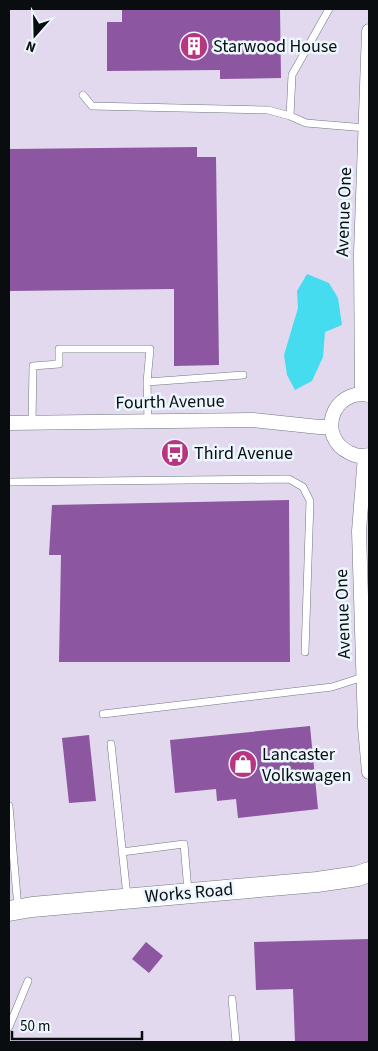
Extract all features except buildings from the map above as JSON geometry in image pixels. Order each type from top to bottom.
[{"type":"street","name":"Avenue One","points":[[365,394],[366,128],[369,31]]},
{"type":"street","points":[[365,394],[349,397],[339,404],[332,414],[331,427],[334,439],[342,449],[353,455],[367,456]]},
{"type":"street","name":"Fourth Avenue","points":[[9,422],[254,420],[331,427]]},
{"type":"street","name":"Avenue One","points":[[367,456],[359,531],[365,727],[369,772]]},
{"type":"street","name":"Works Road","points":[[13,910],[317,882],[358,876],[369,872]]},
{"type":"lane","points":[[290,116],[292,76],[329,9]]},
{"type":"lane","points":[[83,95],[92,106],[268,110],[306,123],[366,128]]},
{"type":"lane","points":[[32,422],[33,366],[59,364],[59,349],[150,349],[147,382],[148,421]]},
{"type":"lane","points":[[147,382],[243,375]]},
{"type":"lane","points":[[9,482],[289,479],[303,487],[310,501],[306,652]]},
{"type":"lane","points":[[103,714],[332,687],[363,677]]},
{"type":"lane","points":[[111,744],[127,899]]},
{"type":"lane","points":[[9,806],[13,910]]},
{"type":"lane","points":[[122,852],[184,844],[188,894]]},
{"type":"lane","points":[[9,1027],[28,981]]},
{"type":"lane","points":[[232,1000],[236,1042]]},
{"type":"shaded area","points":[[9,9],[369,9],[369,1042],[9,1042]]},
{"type":"water","points":[[307,274],[329,283],[338,298],[342,325],[325,332],[323,357],[312,381],[295,390],[287,375],[284,355],[298,308],[297,291]]},
{"type":"place","name":"Starwood House","points":[[194,46]]},
{"type":"place","name":"Third Avenue","points":[[175,453]]},
{"type":"place","name":"Lancaster Volkswagen","points":[[243,764]]}]
